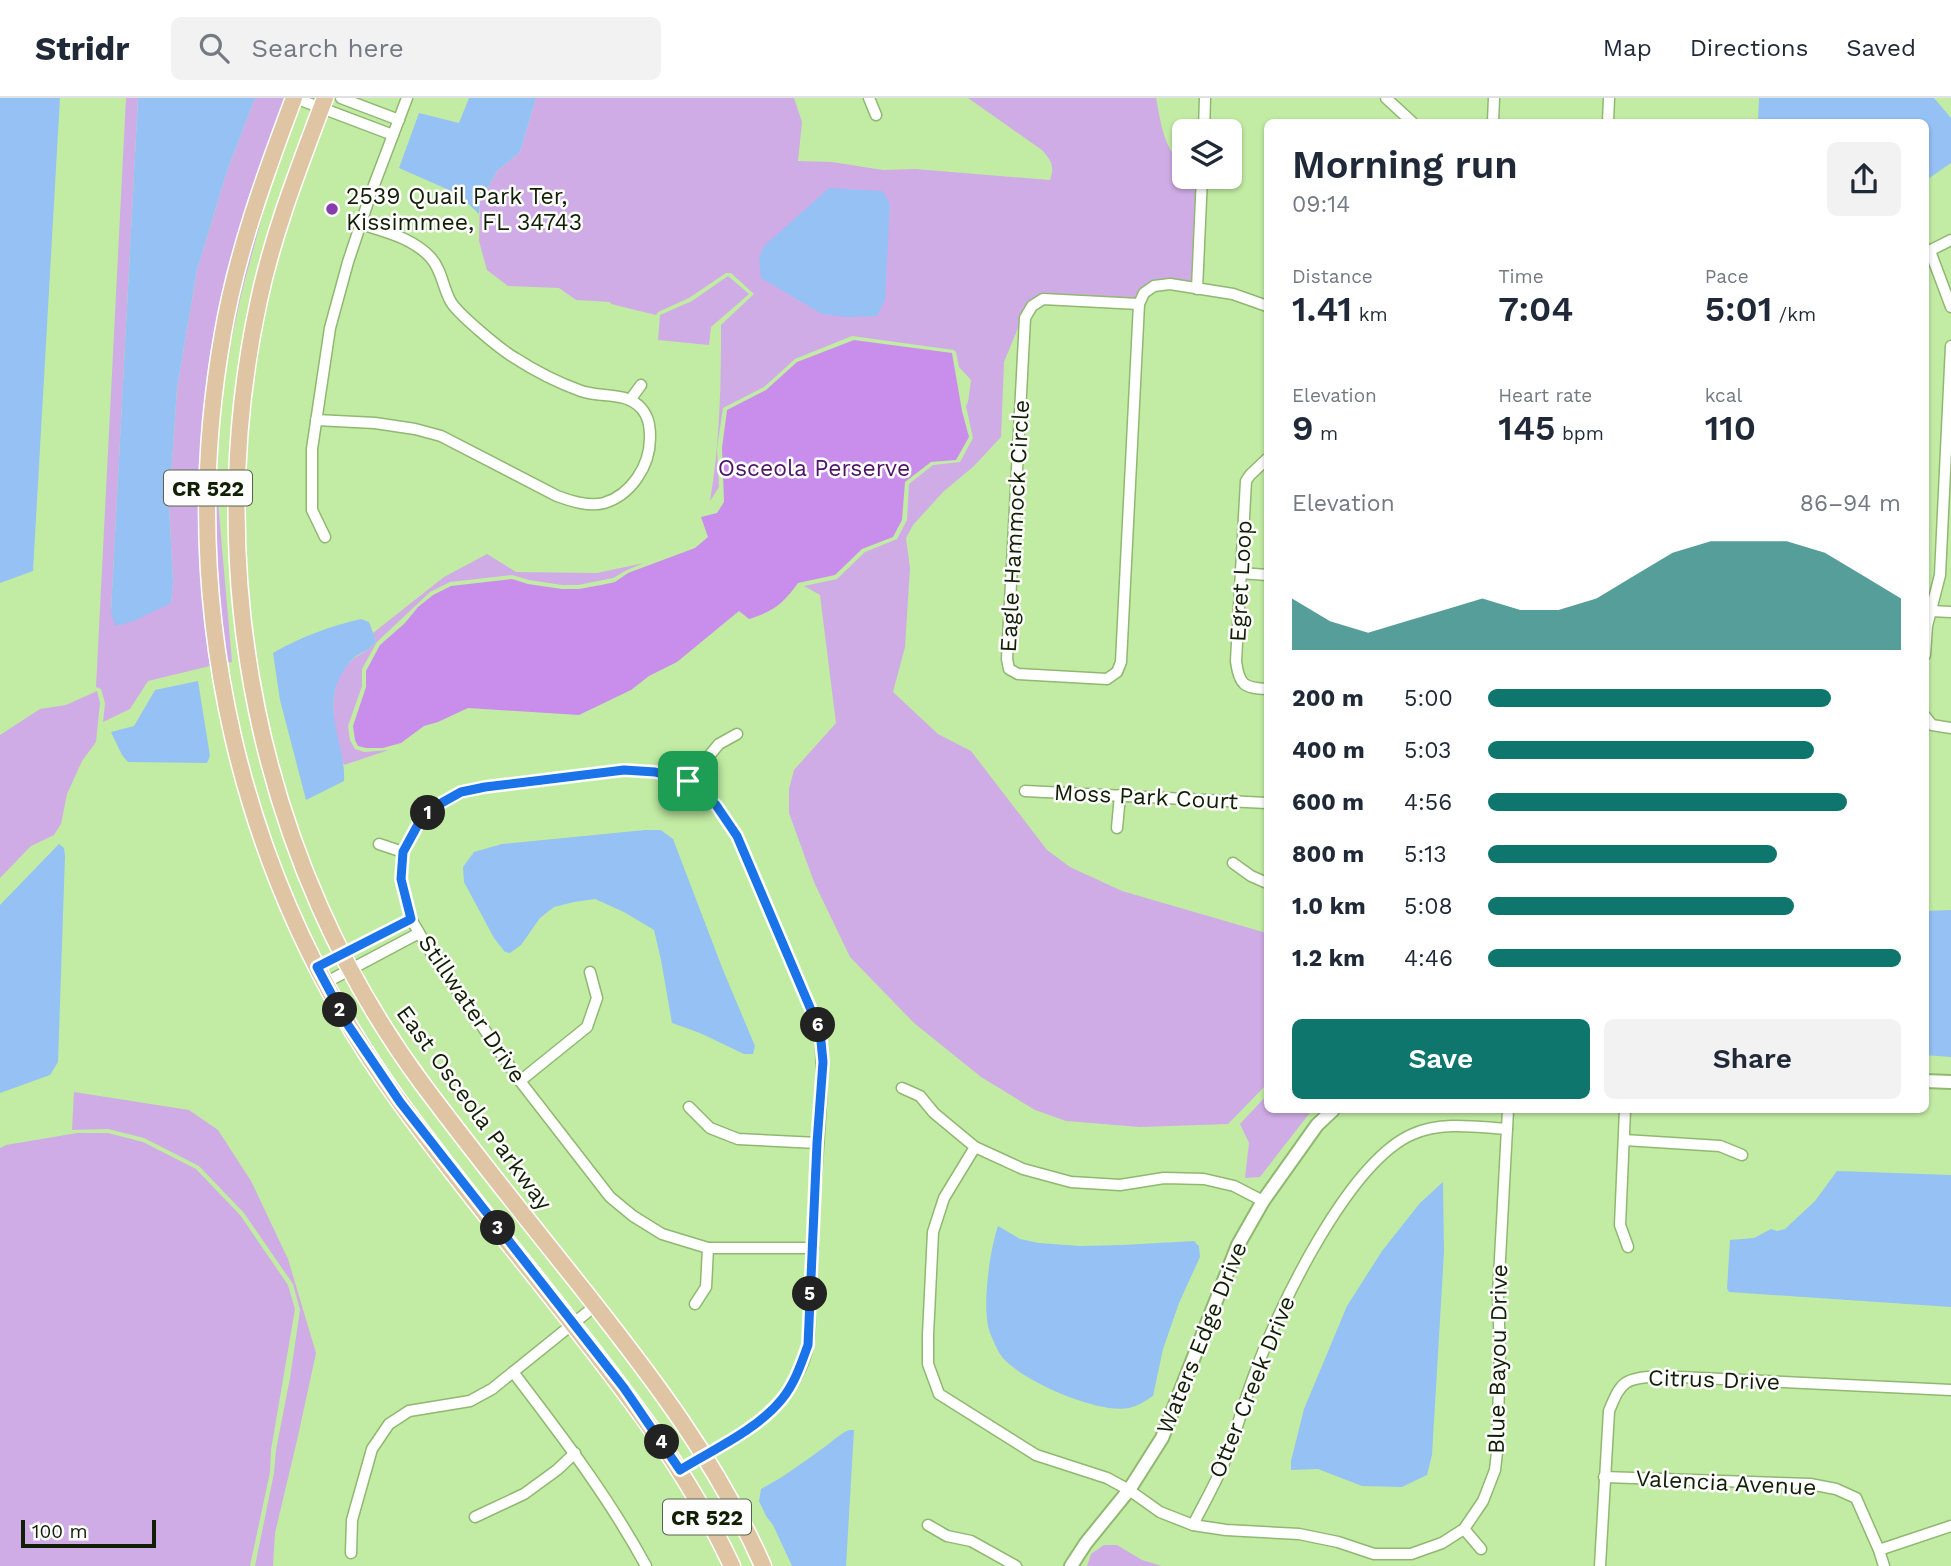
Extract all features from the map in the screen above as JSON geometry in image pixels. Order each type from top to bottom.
[{"type":"main road","name":"CR 522","points":[[294,98],[268,166],[232,285],[217,371],[209,450],[208,545],[215,638],[223,691],[252,812],[281,891],[348,1025],[400,1102],[634,1402],[680,1470],[732,1566]]},
{"type":"main road","name":"East Osceola Parkway","points":[[323,103],[283,212],[259,299],[249,349],[237,454],[236,536],[243,631],[259,724],[273,782],[305,874],[342,954],[397,1048],[421,1083],[660,1388],[705,1455],[741,1519],[763,1566]]},
{"type":"street","points":[[294,98],[323,103],[393,135]]},
{"type":"street","points":[[341,98],[399,120]]},
{"type":"street","points":[[325,537],[312,510],[312,449],[330,327],[360,224],[407,98]]},
{"type":"street","points":[[869,98],[876,115]]},
{"type":"street","points":[[1204,119],[1205,98]]},
{"type":"street","points":[[1386,98],[1409,119]]},
{"type":"street","points":[[1493,119],[1494,98]]},
{"type":"street","points":[[1608,119],[1609,98]]},
{"type":"street","points":[[1197,289],[1201,189]]},
{"type":"street","points":[[316,420],[375,423],[441,436],[557,496],[576,503],[602,503],[623,494],[641,473],[650,451],[650,423],[641,409],[630,400],[584,392],[513,358],[451,302],[433,260],[410,241],[360,224]]},
{"type":"street","points":[[1929,251],[1951,240]]},
{"type":"street","points":[[1929,254],[1951,307]]},
{"type":"street","points":[[1139,304],[1144,293],[1154,286],[1170,284],[1233,294],[1264,305]]},
{"type":"street","name":"Eagle Hammock Circle","points":[[1043,299],[1139,304],[1121,662],[1117,672],[1107,679],[1018,674],[1009,669],[1007,659],[1025,318],[1032,306],[1043,299]]},
{"type":"street","points":[[1929,618],[1940,575],[1951,346]]},
{"type":"street","points":[[630,400],[641,385]]},
{"type":"street","name":"Egret Loop","points":[[1264,462],[1246,481],[1236,661],[1241,682],[1251,688],[1264,689]]},
{"type":"street","points":[[1241,573],[1264,575]]},
{"type":"street","points":[[1931,611],[1951,612]]},
{"type":"street","points":[[1929,721],[1932,725],[1951,728]]},
{"type":"street","points":[[688,781],[719,744],[737,734]]},
{"type":"street","name":"Stillwater Drive","points":[[680,1470],[751,1427],[767,1414],[782,1399],[798,1373],[808,1345],[823,1062],[820,1031],[737,836],[716,805],[688,781],[655,772],[624,770],[485,787],[461,792],[436,806],[421,819],[403,852],[401,879],[411,919],[520,1081],[610,1197],[633,1216],[662,1234],[708,1248],[813,1248]]},
{"type":"street","name":"Moss Park Court","points":[[1025,791],[1264,803]]},
{"type":"street","points":[[1117,828],[1120,795]]},
{"type":"street","points":[[379,844],[403,852]]},
{"type":"street","points":[[1233,863],[1264,882]]},
{"type":"street","points":[[317,967],[411,919]]},
{"type":"street","points":[[325,983],[419,933]]},
{"type":"street","points":[[520,1081],[587,1027],[597,998],[590,972]]},
{"type":"street","points":[[1929,1081],[1951,1082]]},
{"type":"street","points":[[902,1088],[920,1096],[934,1113],[975,1147],[1023,1169],[1071,1181],[1120,1185],[1164,1178],[1204,1179],[1234,1186],[1263,1201]]},
{"type":"street","points":[[689,1107],[710,1128],[738,1139],[817,1143]]},
{"type":"street","name":"Waters Edge Drive","points":[[1071,1566],[1129,1490],[1162,1438],[1238,1245],[1263,1201],[1317,1125],[1331,1113]]},
{"type":"street","name":"Blue Bayou Drive","points":[[975,1147],[944,1198],[933,1232],[928,1364],[939,1394],[1036,1455],[1107,1478],[1160,1512],[1193,1525],[1226,1530],[1299,1534],[1338,1542],[1374,1554],[1411,1554],[1441,1543],[1464,1529],[1483,1501],[1495,1470],[1500,1353],[1499,1296],[1508,1113]]},
{"type":"street","points":[[1625,1113],[1620,1225],[1628,1247]]},
{"type":"street","name":"Otter Creek Drive","points":[[1193,1525],[1226,1459],[1255,1372],[1277,1318],[1295,1280],[1346,1197],[1388,1148],[1414,1133],[1453,1125],[1507,1129]]},
{"type":"street","points":[[1624,1140],[1720,1146],[1742,1155]]},
{"type":"street","points":[[695,1304],[706,1287],[708,1248]]},
{"type":"street","points":[[351,1553],[352,1520],[372,1449],[389,1424],[409,1411],[470,1401],[492,1389],[596,1306]]},
{"type":"street","points":[[513,1372],[575,1453],[617,1514],[646,1566]]},
{"type":"street","name":"Citrus Drive","points":[[1601,1566],[1609,1411],[1619,1388],[1632,1378],[1659,1376],[1951,1390]]},
{"type":"street","points":[[475,1517],[524,1494],[575,1453]]},
{"type":"street","name":"Valencia Avenue","points":[[1604,1477],[1810,1484],[1836,1489],[1856,1498],[1884,1566]]},
{"type":"street","points":[[928,1525],[947,1536],[971,1542],[1016,1566]]},
{"type":"street","points":[[1879,1550],[1951,1526]]},
{"type":"street","points":[[1464,1529],[1481,1549]]},
{"type":"shaded area","points":[[126,98],[138,98],[111,612],[171,603],[173,582],[169,506],[177,388],[197,270],[227,171],[255,98],[288,98],[218,330],[214,665],[148,681],[130,709],[103,722],[105,703],[101,689],[96,687]]},
{"type":"shaded area","points":[[536,98],[794,98],[802,122],[798,161],[832,162],[883,170],[915,169],[1050,180],[1051,164],[1042,150],[968,98],[1156,98],[1161,125],[1172,152],[1172,189],[1196,189],[1192,283],[1168,280],[1153,283],[1146,286],[1136,299],[1043,295],[1027,304],[1004,362],[1001,437],[974,466],[943,492],[913,525],[906,538],[910,568],[905,647],[893,692],[938,734],[971,751],[1047,850],[1070,867],[1122,891],[1264,933],[1264,1087],[1228,1124],[1140,1127],[1066,1121],[1035,1110],[981,1077],[914,1023],[850,957],[814,882],[789,813],[789,789],[794,770],[836,723],[820,595],[804,586],[837,579],[865,552],[897,539],[907,520],[909,484],[933,465],[960,462],[973,438],[966,406],[971,380],[959,367],[956,352],[852,336],[795,359],[764,387],[723,408],[717,448],[719,487],[710,501],[719,413],[721,325],[754,294],[731,273],[726,273],[689,298],[656,315],[610,302],[576,300],[559,288],[508,286],[487,270],[479,241],[480,202],[497,171],[520,152]]},
{"type":"shaded area","points":[[282,143],[242,291],[222,383],[216,479],[232,662],[224,663],[216,596],[213,530],[219,399],[243,270],[260,206]]},
{"type":"shaded area","points":[[728,276],[749,294],[711,327],[709,345],[658,340],[660,315],[692,301]]},
{"type":"shaded area","points":[[487,554],[516,572],[597,573],[644,563],[613,578],[578,585],[529,580],[512,575],[450,582],[430,592],[377,642],[362,669],[362,686],[348,726],[350,740],[355,749],[364,752],[389,750],[344,765],[333,711],[337,684],[342,672],[351,661],[374,644],[376,641],[373,633],[444,577]]},
{"type":"shaded area","points":[[97,691],[100,703],[96,742],[82,761],[67,794],[61,824],[54,835],[31,846],[0,878],[0,735],[40,709],[66,705]]},
{"type":"shaded area","points":[[74,1092],[189,1110],[218,1130],[251,1181],[288,1259],[316,1353],[275,1533],[273,1566],[255,1566],[274,1473],[300,1310],[293,1284],[244,1213],[199,1166],[144,1138],[108,1129],[72,1130]]},
{"type":"shaded area","points":[[1264,1098],[1264,1113],[1310,1113],[1260,1177],[1245,1178],[1249,1143],[1240,1124]]},
{"type":"shaded area","points":[[77,1133],[108,1133],[143,1142],[196,1169],[240,1215],[288,1285],[295,1309],[271,1450],[270,1472],[250,1566],[0,1566],[0,1148]]},
{"type":"shaded area","points":[[1104,1545],[1117,1545],[1142,1560],[1162,1566],[1087,1566],[1091,1554]]},
{"type":"green space","name":"Osceola Perserve","points":[[854,340],[952,353],[969,437],[956,460],[931,462],[905,482],[902,520],[893,537],[862,549],[835,575],[798,583],[782,602],[765,613],[749,619],[739,611],[677,662],[649,676],[631,690],[579,715],[468,708],[424,726],[401,743],[383,748],[358,746],[353,726],[366,687],[366,671],[380,645],[405,623],[418,607],[451,586],[512,579],[562,589],[601,585],[615,582],[628,573],[695,548],[708,537],[701,517],[717,513],[724,502],[722,448],[727,410],[766,390],[797,362]]},
{"type":"water","points":[[0,98],[60,98],[33,571],[0,583]]},
{"type":"water","points":[[138,98],[255,98],[227,171],[197,270],[177,388],[169,506],[173,582],[171,603],[134,621],[115,626],[111,612]]},
{"type":"water","points":[[469,98],[536,98],[520,152],[497,171],[480,202],[479,214],[458,194],[399,168],[419,113],[459,123]]},
{"type":"water","points":[[1759,98],[1934,98],[1951,118],[1951,163],[1929,178],[1929,119],[1758,119]]},
{"type":"water","points":[[829,188],[882,191],[890,203],[885,300],[877,316],[846,317],[822,314],[761,278],[759,258],[764,246]]},
{"type":"water","points":[[361,619],[369,622],[376,641],[346,667],[339,679],[333,705],[344,781],[306,800],[280,700],[273,653],[316,633]]},
{"type":"water","points":[[198,681],[210,756],[207,763],[128,762],[111,732],[134,726],[155,690]]},
{"type":"water","points":[[661,830],[673,839],[755,1046],[753,1054],[744,1054],[672,1023],[654,930],[624,912],[595,899],[554,907],[540,918],[521,945],[510,953],[505,952],[494,938],[464,882],[463,867],[474,852],[502,844]]},
{"type":"water","points":[[59,844],[64,848],[65,856],[58,1062],[50,1075],[0,1093],[0,905]]},
{"type":"water","points":[[1951,910],[1951,1057],[1929,1055],[1929,911]]},
{"type":"water","points":[[1837,1171],[1951,1175],[1951,1307],[1729,1292],[1730,1240],[1754,1238],[1771,1229],[1785,1229],[1815,1201]]},
{"type":"water","points":[[1443,1182],[1444,1252],[1432,1455],[1427,1475],[1402,1487],[1362,1486],[1318,1469],[1291,1470],[1304,1409],[1347,1306],[1382,1251],[1420,1203]]},
{"type":"water","points":[[998,1226],[1020,1239],[1039,1243],[1080,1246],[1194,1241],[1199,1246],[1200,1257],[1179,1303],[1163,1349],[1153,1396],[1129,1408],[1099,1406],[1061,1394],[1043,1385],[1026,1376],[1002,1357],[990,1333],[986,1309],[992,1249]]},
{"type":"water","points":[[849,1430],[854,1430],[846,1566],[792,1566],[759,1501],[761,1489]]},
{"type":"place","name":"2539 Quail Park Ter, Kissimmee, FL 34743","points":[[332,209]]},
{"type":"route","points":[[624,770],[655,772],[688,781],[716,805],[737,836],[820,1031],[823,1062],[808,1345],[790,1388],[767,1414],[751,1427],[680,1470],[624,1388],[400,1102],[348,1025],[317,967],[411,919],[401,879],[403,852],[421,819],[436,806],[461,792],[624,770]]}]
